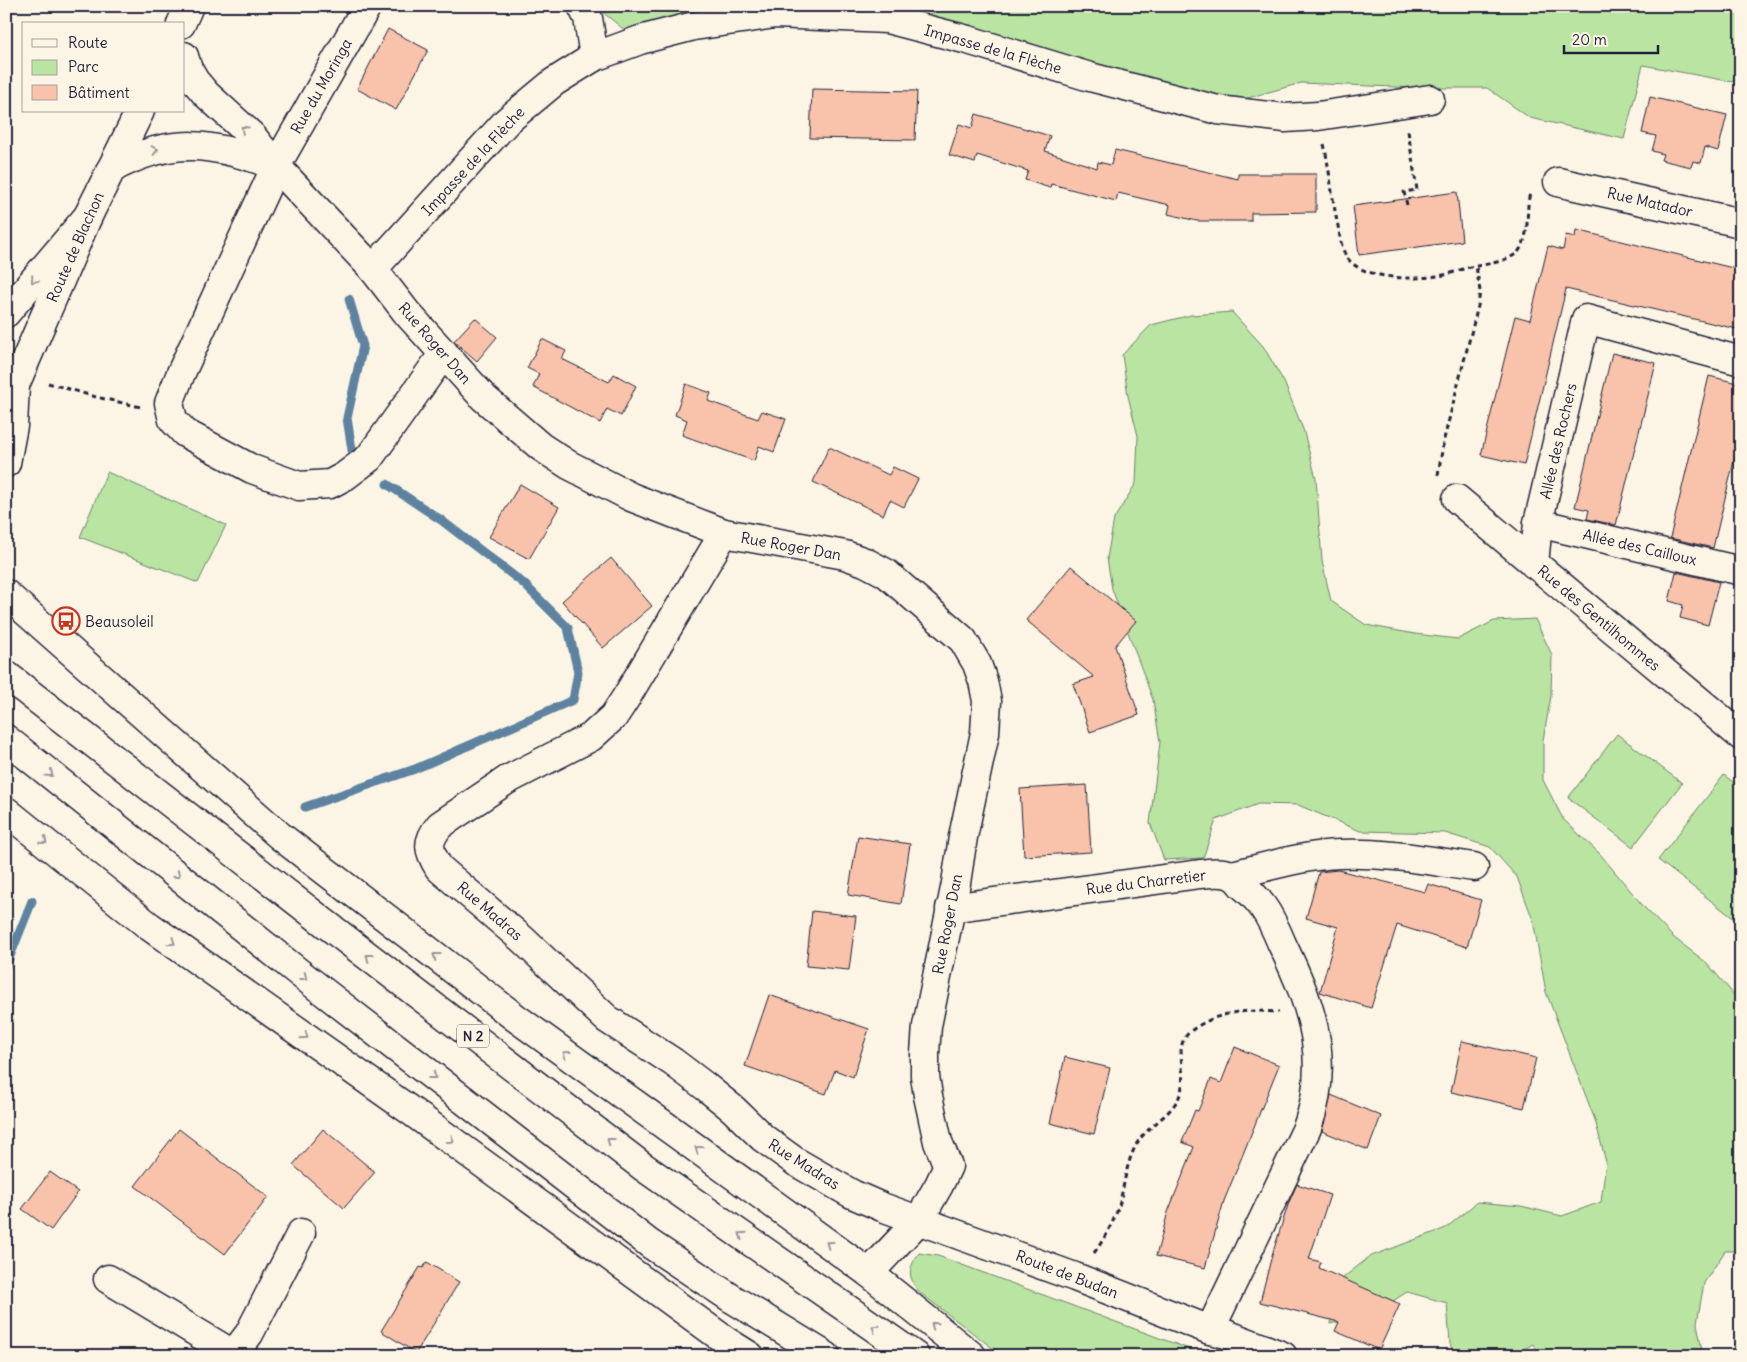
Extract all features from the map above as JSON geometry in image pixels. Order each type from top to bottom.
[{"type":"main road","points":[[182,22],[190,6]]},
{"type":"main road","name":"Rue du Moringa","points":[[171,413],[169,404],[181,373],[276,166],[367,6]]},
{"type":"main road","points":[[582,6],[588,18],[594,57]]},
{"type":"main road","name":"Impasse de la Flèche","points":[[373,268],[507,120],[554,82],[594,57],[640,40],[694,26],[775,14],[887,19],[968,40],[1090,77],[1218,110],[1285,118],[1318,116],[1416,101]]},
{"type":"main road","name":"Rue Roger Dan","points":[[185,59],[195,81],[206,94],[252,136],[276,166],[373,268],[406,312],[484,398],[541,447],[569,465],[631,497],[724,533],[845,555],[865,562],[886,572],[963,640],[977,664],[983,681],[987,701],[985,733],[927,1026],[925,1076],[938,1142],[948,1166],[919,1220]]},
{"type":"main road","name":"Route de Blachon","points":[[6,463],[13,426],[14,387],[88,216],[139,112]]},
{"type":"main road","points":[[110,169],[132,157],[167,147],[186,145],[208,146],[229,150],[276,166]]},
{"type":"main road","name":"Rue Matador","points":[[1558,182],[1741,223]]},
{"type":"main road","points":[[6,313],[88,216]]},
{"type":"main road","name":"Allée des Rochers","points":[[1534,564],[1538,523],[1586,319],[1741,361]]},
{"type":"main road","points":[[171,413],[172,420],[185,433],[252,469],[299,486],[330,484],[345,476],[368,458],[444,353]]},
{"type":"main road","name":"Rue des Gentilhommes","points":[[1457,499],[1741,736]]},
{"type":"main road","name":"Allée des Cailloux","points":[[1538,523],[1741,571]]},
{"type":"main road","name":"Rue Madras","points":[[724,533],[628,696],[614,716],[591,737],[507,780],[440,825],[429,844],[432,857],[439,868],[522,939],[607,1019],[673,1062],[733,1109],[764,1138],[796,1162],[852,1194],[919,1220]]},
{"type":"main road","points":[[6,594],[280,836],[516,1018],[869,1273],[972,1356]]},
{"type":"main road","name":"N 2","points":[[6,675],[326,924],[642,1166],[915,1356]]},
{"type":"main road","points":[[6,739],[302,975],[650,1244],[731,1298],[826,1356]]},
{"type":"main road","points":[[6,811],[149,926],[410,1111],[726,1341],[750,1356]]},
{"type":"main road","name":"Rue du Charretier","points":[[950,908],[1200,874],[1220,873],[1232,875],[1308,858],[1338,854],[1364,854],[1474,867]]},
{"type":"main road","points":[[1210,1330],[1307,1128],[1313,1111],[1318,1066],[1316,1042],[1310,1014],[1301,988],[1272,922],[1263,907],[1248,889],[1232,875]]},
{"type":"main road","points":[[869,1273],[919,1220]]},
{"type":"main road","name":"Route de Budan","points":[[919,1220],[1075,1276],[1210,1330],[1283,1356]]},
{"type":"main road","points":[[108,1279],[234,1355],[249,1334],[301,1233]]},
{"type":"path","points":[[1407,206],[1404,192],[1417,190],[1416,101]]},
{"type":"path","points":[[1318,116],[1326,150],[1333,202],[1342,246],[1346,256],[1352,264],[1362,270],[1387,277],[1440,276],[1456,270],[1497,261],[1517,253],[1522,245],[1525,233],[1532,186],[1538,180],[1546,178],[1552,178],[1558,182]]},
{"type":"path","points":[[1457,499],[1444,490],[1438,476],[1444,439],[1478,306],[1480,292],[1476,266]]},
{"type":"path","points":[[14,387],[96,396],[171,413]]},
{"type":"path","points":[[1075,1276],[1094,1253],[1113,1223],[1130,1159],[1136,1144],[1170,1110],[1178,1098],[1182,1087],[1182,1040],[1210,1019],[1224,1014],[1259,1010],[1310,1014]]},
{"type":"green space","points":[[595,6],[733,6],[627,32]]},
{"type":"green space","points":[[873,6],[1741,6],[1741,53],[1733,82],[1643,65],[1624,139],[1530,118],[1487,88],[1417,88],[1301,83],[1230,103]]},
{"type":"green space","points":[[1232,312],[1263,346],[1284,382],[1303,429],[1316,478],[1322,561],[1331,601],[1366,625],[1415,634],[1458,639],[1494,621],[1535,619],[1552,655],[1551,696],[1543,740],[1543,780],[1563,819],[1600,854],[1644,907],[1673,937],[1707,963],[1741,1003],[1741,1251],[1725,1251],[1704,1283],[1697,1323],[1703,1356],[1540,1356],[1533,1344],[1512,1356],[1455,1356],[1450,1344],[1447,1303],[1407,1292],[1374,1313],[1330,1324],[1338,1282],[1369,1257],[1446,1228],[1477,1202],[1521,1206],[1562,1216],[1601,1202],[1606,1162],[1595,1120],[1546,992],[1533,920],[1517,877],[1490,847],[1445,833],[1360,831],[1298,805],[1258,804],[1216,820],[1203,858],[1164,860],[1150,823],[1160,742],[1153,700],[1112,589],[1107,558],[1114,519],[1136,483],[1138,436],[1128,396],[1122,355],[1151,325],[1191,315]]},
{"type":"green space","points":[[107,472],[226,525],[198,583],[80,537]]},
{"type":"green space","points":[[1617,734],[1682,783],[1633,847],[1568,798]]},
{"type":"green space","points":[[1724,775],[1741,788],[1741,924],[1658,860]]},
{"type":"green space","points":[[919,1253],[938,1256],[1208,1356],[1003,1356],[919,1292],[910,1273],[912,1264]]},
{"type":"building","points":[[388,29],[428,50],[396,110],[357,89]]},
{"type":"building","points":[[812,89],[917,91],[915,140],[810,138]]},
{"type":"building","points":[[1650,97],[1727,115],[1718,151],[1705,147],[1701,163],[1693,161],[1691,167],[1661,160],[1663,154],[1652,151],[1656,136],[1642,133]]},
{"type":"building","points":[[976,114],[1050,136],[1045,151],[1097,168],[1098,162],[1111,165],[1115,150],[1238,179],[1238,174],[1316,174],[1316,212],[1251,213],[1251,221],[1197,221],[1168,214],[1170,205],[1118,193],[1116,201],[1051,184],[1050,188],[1025,180],[1028,171],[977,155],[975,163],[949,155],[959,124],[972,128]]},
{"type":"building","points":[[1457,192],[1462,241],[1359,255],[1353,206]]},
{"type":"building","points":[[1576,230],[1741,270],[1741,330],[1566,289],[1524,465],[1481,455],[1515,316],[1530,320],[1548,246],[1563,250],[1566,235],[1575,237]]},
{"type":"building","points":[[475,318],[497,337],[477,361],[454,341]]},
{"type":"building","points":[[542,339],[566,351],[562,359],[609,382],[614,374],[636,386],[621,416],[607,409],[600,423],[533,387],[539,374],[527,368]]},
{"type":"building","points":[[1612,353],[1656,363],[1616,525],[1587,519],[1589,510],[1575,507]]},
{"type":"building","points":[[1709,376],[1741,384],[1741,432],[1713,548],[1670,538]]},
{"type":"building","points":[[686,384],[711,393],[708,401],[758,419],[762,411],[786,419],[774,452],[759,446],[754,461],[682,435],[687,420],[675,415]]},
{"type":"building","points":[[829,447],[889,475],[893,467],[918,479],[904,507],[890,500],[883,515],[813,482]]},
{"type":"building","points":[[520,484],[559,507],[529,559],[489,537]]},
{"type":"building","points":[[611,558],[652,606],[603,648],[562,601]]},
{"type":"building","points":[[1071,566],[1136,621],[1115,646],[1139,715],[1090,732],[1073,684],[1094,677],[1026,620]]},
{"type":"building","points":[[1676,572],[1719,582],[1708,625],[1680,618],[1683,605],[1669,601]]},
{"type":"building","points":[[1087,785],[1091,852],[1024,856],[1020,789]]},
{"type":"building","points":[[858,836],[910,844],[901,904],[848,895]]},
{"type":"building","points":[[1338,870],[1425,892],[1428,884],[1481,900],[1467,947],[1397,925],[1371,1008],[1320,992],[1338,927],[1306,918],[1319,872]]},
{"type":"building","points":[[812,911],[856,916],[849,970],[806,966]]},
{"type":"building","points":[[769,995],[869,1029],[853,1077],[835,1070],[826,1094],[745,1066]]},
{"type":"building","points":[[1462,1041],[1536,1058],[1524,1108],[1451,1092]]},
{"type":"building","points":[[1235,1047],[1279,1065],[1224,1201],[1205,1268],[1156,1256],[1168,1212],[1194,1147],[1182,1142],[1195,1110],[1198,1111],[1211,1079],[1221,1083]]},
{"type":"building","points":[[1065,1057],[1110,1068],[1094,1134],[1050,1123]]},
{"type":"building","points":[[1331,1095],[1381,1116],[1368,1150],[1322,1131]]},
{"type":"building","points":[[179,1129],[268,1197],[225,1254],[135,1186]]},
{"type":"building","points":[[323,1129],[375,1172],[344,1208],[293,1165]]},
{"type":"building","points":[[50,1172],[78,1192],[51,1230],[22,1209]]},
{"type":"building","points":[[1297,1184],[1330,1195],[1309,1259],[1321,1262],[1319,1268],[1400,1304],[1379,1350],[1335,1331],[1339,1322],[1260,1302],[1272,1255],[1289,1202]]},
{"type":"building","points":[[427,1262],[459,1282],[416,1353],[381,1331],[420,1267],[423,1268]]},
{"type":"waterway","points":[[349,299],[363,346],[347,418],[353,456]]},
{"type":"waterway","points":[[305,807],[415,769],[573,700],[578,672],[568,628],[523,583],[441,520],[387,484]]},
{"type":"waterway","points":[[6,966],[32,901]]},
{"type":"place","name":"Beausoleil","points":[[66,621]]}]
